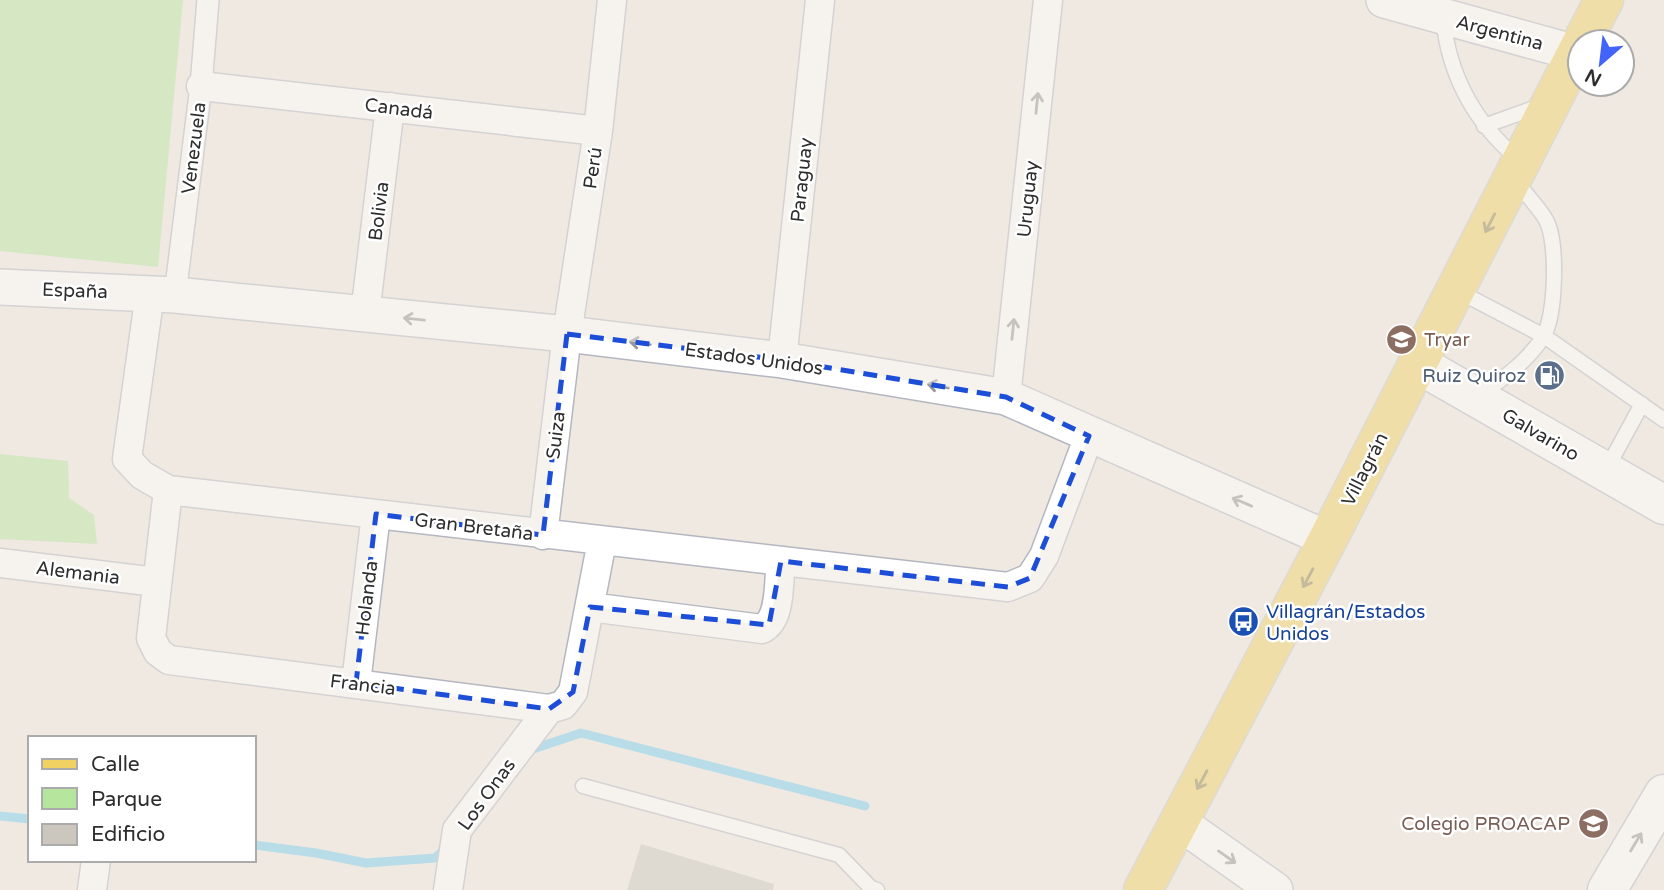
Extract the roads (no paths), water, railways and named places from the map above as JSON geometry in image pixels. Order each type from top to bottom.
[{"type":"main road","name":"Villagrán","points":[[1590,28],[1604,0]]},
{"type":"main road","name":"Villagrán","points":[[1143,890],[1328,540],[1566,74]]},
{"type":"main road","name":"Galvarino","points":[[1418,364],[1664,505]]},
{"type":"main road","points":[[1607,890],[1664,794]]},
{"type":"street","name":"Venezuela","points":[[168,490],[142,475],[127,459],[163,294],[201,86],[208,0]]},
{"type":"street","name":"Perú","points":[[567,334],[598,131],[612,0]]},
{"type":"street","name":"Paraguay","points":[[782,360],[820,0]]},
{"type":"street","name":"Uruguay","points":[[1006,397],[1048,0]]},
{"type":"street","name":"Argentina","points":[[1384,0],[1566,44]]},
{"type":"street","name":"Canadá","points":[[201,86],[598,131]]},
{"type":"street","name":"Bolivia","points":[[365,314],[390,107]]},
{"type":"street","name":"España","points":[[0,288],[163,294]]},
{"type":"street","name":"Estados Unidos","points":[[163,294],[567,334],[782,360],[1006,397],[1328,540]]},
{"type":"street","name":"Suiza","points":[[543,535],[567,334]]},
{"type":"street","name":"Gran Bretaña","points":[[168,490],[1008,587],[1030,578],[1044,556],[1089,436]]},
{"type":"street","name":"Francia","points":[[168,490],[152,638],[158,652],[169,660],[550,709]]},
{"type":"street","name":"Holanda","points":[[356,683],[376,513]]},
{"type":"street","points":[[550,709],[563,705],[573,692],[602,541]]},
{"type":"street","points":[[590,607],[762,629],[769,625],[774,617],[781,561]]},
{"type":"street","name":"Alemania","points":[[0,563],[156,582]]},
{"type":"street","name":"Los Onas","points":[[448,890],[455,842],[550,709]]},
{"type":"street","points":[[1180,823],[1275,890]]},
{"type":"street","points":[[92,890],[96,862]]},
{"type":"lane","points":[[1443,16],[1445,38],[1458,81],[1469,104],[1517,169],[1547,222],[1555,267],[1551,308],[1544,336],[1511,374],[1476,397]]},
{"type":"lane","points":[[1484,126],[1551,103]]},
{"type":"lane","points":[[1457,290],[1544,336],[1664,420]]},
{"type":"lane","points":[[1605,471],[1642,404]]},
{"type":"lane","points":[[583,786],[839,855],[871,888],[877,890]]},
{"type":"waterway","points":[[527,751],[581,733],[865,806]]},
{"type":"waterway","points":[[0,816],[28,819]]},
{"type":"waterway","points":[[256,845],[366,863],[435,858],[446,848]]},
{"type":"place","name":"Tryar","points":[[1401,339]]},
{"type":"place","name":"Ruiz Quiroz","points":[[1549,375]]},
{"type":"place","name":"Villagrán/Estados Unidos","points":[[1243,622]]},
{"type":"place","name":"Colegio PROACAP","points":[[1593,823]]}]
